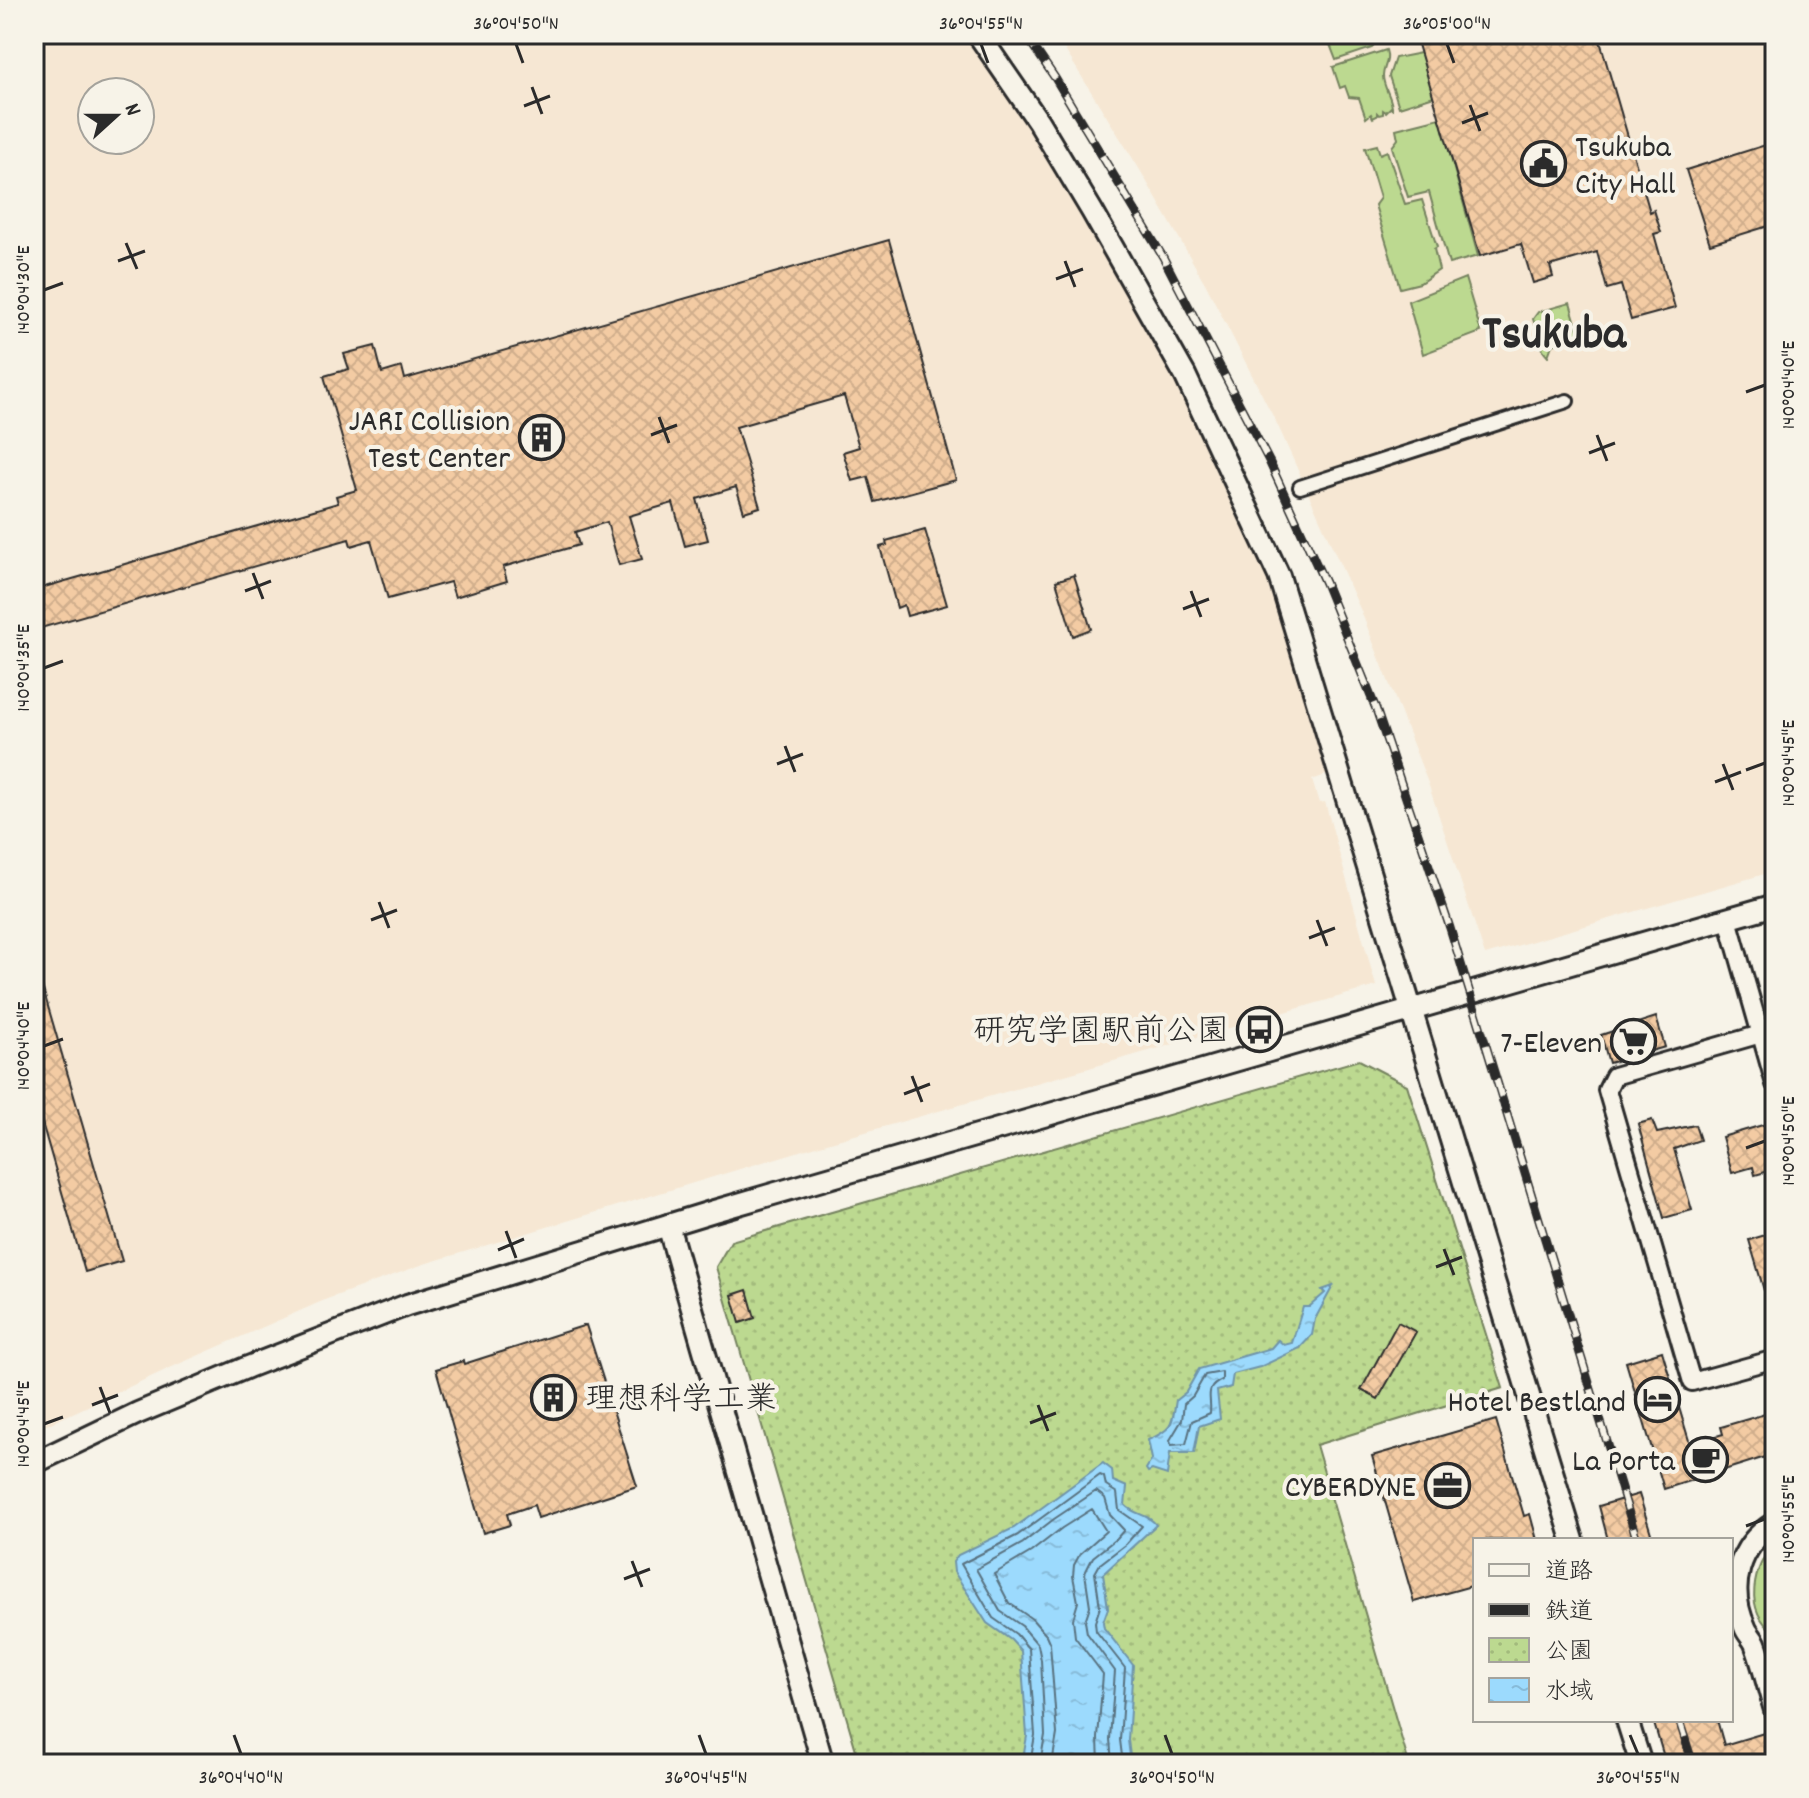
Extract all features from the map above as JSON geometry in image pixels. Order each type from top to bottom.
[{"type":"street","points":[[978,34],[1038,121],[1177,362],[1279,576],[1572,1538]]},
{"type":"street","points":[[1300,487],[1567,401]]},
{"type":"street","points":[[34,1463],[138,1413],[407,1305],[668,1225],[1775,905]]},
{"type":"street","points":[[1728,919],[1768,1032],[1775,1084]]},
{"type":"street","points":[[1768,1032],[1614,1076],[1607,1090],[1692,1382],[1775,1359]]},
{"type":"street","points":[[668,1225],[823,1764]]},
{"type":"street","points":[[1775,1523],[1754,1539],[1742,1559],[1737,1576],[1736,1601],[1744,1626],[1754,1640],[1775,1710]]},
{"type":"street","points":[[1754,1640],[1775,1652]]},
{"type":"street","points":[[1628,1722],[1641,1764]]},
{"type":"shaded area","points":[[34,34],[970,34],[1061,173],[1167,358],[1274,581],[1331,773],[1312,780],[1319,803],[1325,802],[1376,986],[820,1145],[424,1264],[327,1299],[34,1431]]},
{"type":"shaded area","points":[[1055,34],[1775,34],[1775,871],[1485,955],[1428,783],[1361,611],[1279,428],[1206,285],[1140,170]]},
{"type":"green space","points":[[1326,34],[1379,34],[1372,48],[1336,60]]},
{"type":"green space","points":[[1386,50],[1383,80],[1392,110],[1391,107],[1386,112],[1383,110],[1383,114],[1377,113],[1373,118],[1371,114],[1366,118],[1359,98],[1349,97],[1345,86],[1340,88],[1333,67]]},
{"type":"green space","points":[[1421,53],[1434,96],[1399,107],[1389,76],[1395,58]]},
{"type":"green space","points":[[1440,118],[1478,256],[1449,264],[1429,192],[1408,197],[1392,147],[1398,139],[1396,129]]},
{"type":"green space","points":[[1377,145],[1380,154],[1387,151],[1405,204],[1422,200],[1437,247],[1434,249],[1439,270],[1420,283],[1400,288],[1375,205],[1380,198],[1365,148]]},
{"type":"green space","points":[[1465,278],[1481,332],[1423,354],[1408,301]]},
{"type":"green space","points":[[1570,303],[1581,340],[1575,342],[1572,339],[1552,345],[1548,356],[1533,319],[1538,312]]},
{"type":"green space","points":[[1359,1060],[1407,1085],[1503,1388],[1316,1445],[1409,1764],[860,1764],[716,1267],[731,1241]]},
{"type":"green space","points":[[1775,1542],[1775,1633],[1758,1613],[1754,1589],[1761,1564]]},
{"type":"water","points":[[1333,1286],[1315,1319],[1312,1335],[1300,1348],[1260,1367],[1233,1374],[1231,1387],[1217,1391],[1220,1419],[1199,1426],[1194,1453],[1170,1453],[1167,1475],[1152,1470],[1148,1472],[1146,1469],[1152,1459],[1148,1440],[1170,1425],[1176,1400],[1186,1392],[1199,1369],[1271,1348],[1278,1340],[1284,1345],[1292,1343],[1303,1307],[1309,1307],[1325,1293],[1322,1290]]},
{"type":"water","points":[[1103,1463],[1112,1470],[1113,1481],[1127,1487],[1125,1505],[1156,1525],[1103,1574],[1108,1608],[1104,1628],[1133,1665],[1128,1740],[1131,1764],[1022,1764],[1027,1736],[1021,1651],[987,1623],[954,1572],[953,1562],[958,1555],[1014,1528]]},
{"type":"building","name":"Tsukuba City Hall","points":[[1415,34],[1598,34],[1650,212],[1654,210],[1661,232],[1654,234],[1675,308],[1631,320],[1621,285],[1607,289],[1597,252],[1550,266],[1553,277],[1533,283],[1521,244],[1480,256]]},
{"type":"building","points":[[1775,142],[1775,224],[1710,244],[1686,170]]},
{"type":"building","name":"JARI Collision Test Center","points":[[889,240],[956,480],[875,502],[868,477],[852,481],[843,452],[859,447],[844,396],[736,427],[760,507],[744,512],[736,487],[697,499],[708,540],[685,546],[673,503],[629,516],[642,559],[619,565],[607,522],[575,532],[579,545],[503,567],[507,581],[455,597],[450,582],[388,599],[371,540],[351,546],[349,539],[34,630],[34,590],[338,503],[336,496],[357,490],[324,376],[349,369],[344,354],[375,346],[382,373],[402,367],[405,379]]},
{"type":"building","points":[[925,530],[947,605],[907,616],[904,605],[897,608],[880,547],[887,545],[886,541]]},
{"type":"building","points":[[1074,575],[1091,629],[1073,636],[1056,581]]},
{"type":"building","points":[[34,972],[38,972],[122,1261],[85,1272],[34,1095]]},
{"type":"building","name":"7-Eleven","points":[[1656,1017],[1665,1047],[1609,1063],[1601,1035]]},
{"type":"building","points":[[1652,1120],[1657,1133],[1695,1125],[1700,1140],[1674,1149],[1692,1210],[1664,1218],[1638,1124]]},
{"type":"building","points":[[1766,1124],[1775,1155],[1775,1161],[1767,1163],[1769,1171],[1755,1175],[1753,1167],[1732,1173],[1722,1137]]},
{"type":"building","points":[[1775,1232],[1775,1313],[1771,1314],[1749,1240]]},
{"type":"building","points":[[747,1290],[755,1318],[740,1323],[732,1295]]},
{"type":"building","points":[[1398,1322],[1416,1332],[1378,1399],[1361,1390]]},
{"type":"building","name":"理想科学工業","points":[[586,1325],[637,1486],[538,1518],[534,1505],[507,1514],[510,1525],[483,1533],[436,1369],[463,1361],[464,1364]]},
{"type":"building","name":"Hotel Bestland","points":[[1662,1351],[1690,1444],[1723,1434],[1721,1427],[1775,1411],[1775,1454],[1664,1489],[1626,1362]]},
{"type":"building","name":"CYBERDYNE","points":[[1496,1420],[1524,1516],[1530,1514],[1536,1538],[1473,1538],[1473,1586],[1414,1602],[1372,1456]]},
{"type":"building","points":[[1639,1494],[1652,1538],[1607,1538],[1599,1506]]},
{"type":"building","points":[[1654,1722],[1718,1722],[1724,1745],[1764,1733],[1774,1764],[1666,1764]]},
{"type":"railway","points":[[1025,34],[1163,257],[1269,461],[1325,583],[1376,709],[1450,928],[1636,1538]]},
{"type":"railway","points":[[1680,1722],[1693,1764]]},
{"type":"place","name":"Tsukuba City Hall","points":[[1544,163]]},
{"type":"place","name":"JARI Collision Test Center","points":[[541,437]]},
{"type":"place","name":"研究学園駅前公園","points":[[1260,1029]]},
{"type":"place","name":"7-Eleven","points":[[1633,1041]]},
{"type":"place","name":"理想科学工業","points":[[554,1397]]},
{"type":"place","name":"Hotel Bestland","points":[[1657,1400]]},
{"type":"place","name":"La Porta","points":[[1706,1459]]},
{"type":"place","name":"CYBERDYNE","points":[[1447,1485]]},
{"type":"district","name":"Tsukuba","points":[[1554,330]]}]
